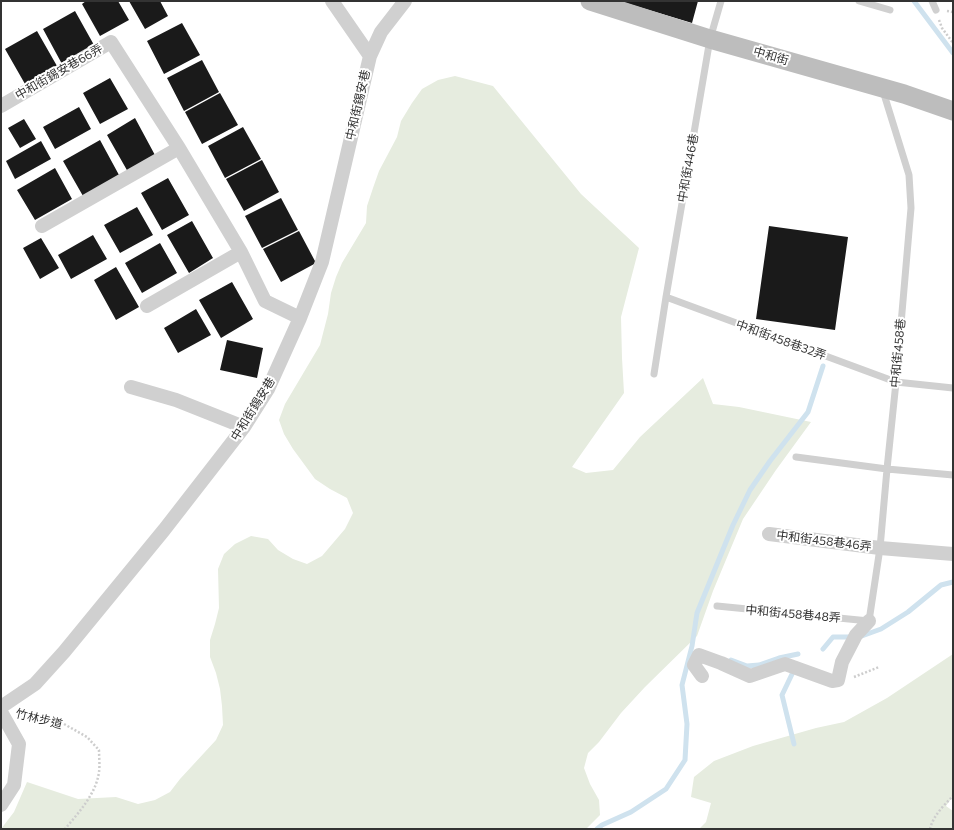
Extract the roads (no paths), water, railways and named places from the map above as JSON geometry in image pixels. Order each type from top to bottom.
[{"type":"street","points":[[332,1],[370,56]]},
{"type":"street","name":"中和街錫安巷","points":[[1,707],[35,684],[64,652],[164,530],[244,427],[268,389],[300,318],[322,262],[370,56],[381,32],[405,1]]},
{"type":"street","name":"中和街","points":[[590,1],[710,38],[904,94],[953,111]]},
{"type":"street","name":"中和街錫安巷66弄","points":[[1,106],[111,42],[179,148],[241,252],[265,300],[300,318]]},
{"type":"street","points":[[42,226],[179,148]]},
{"type":"street","points":[[147,306],[241,252]]},
{"type":"street","points":[[131,387],[176,400],[244,427]]},
{"type":"street","name":"中和街458巷46弄","points":[[769,534],[880,548],[953,554]]},
{"type":"street","points":[[702,676],[694,665],[699,655],[750,676],[786,664],[832,681],[838,680],[842,662],[854,638],[869,621]]},
{"type":"street","points":[[1,805],[14,785],[19,744],[8,713]]},
{"type":"lane","name":"中和街446巷","points":[[654,374],[710,38],[721,1]]},
{"type":"lane","points":[[859,1],[890,10]]},
{"type":"lane","points":[[932,1],[936,10]]},
{"type":"lane","name":"中和街458巷","points":[[869,621],[880,548],[911,208],[909,175],[883,88]]},
{"type":"lane","name":"中和街458巷32弄","points":[[666,297],[896,382],[953,388]]},
{"type":"lane","points":[[796,457],[886,469],[953,475]]},
{"type":"lane","name":"中和街458巷48弄","points":[[717,606],[869,621]]},
{"type":"waterway","points":[[914,1],[953,53]]},
{"type":"waterway","points":[[597,829],[602,825],[631,812],[666,789],[685,760],[687,724],[682,685],[692,646],[697,613],[733,525],[750,490],[770,461],[808,412],[823,366]]},
{"type":"waterway","points":[[823,649],[833,637],[859,637],[881,629],[908,612],[941,585],[953,582]]},
{"type":"waterway","points":[[731,660],[747,666],[759,665],[779,658],[798,654]]},
{"type":"waterway","points":[[794,670],[782,695],[794,744]]}]
